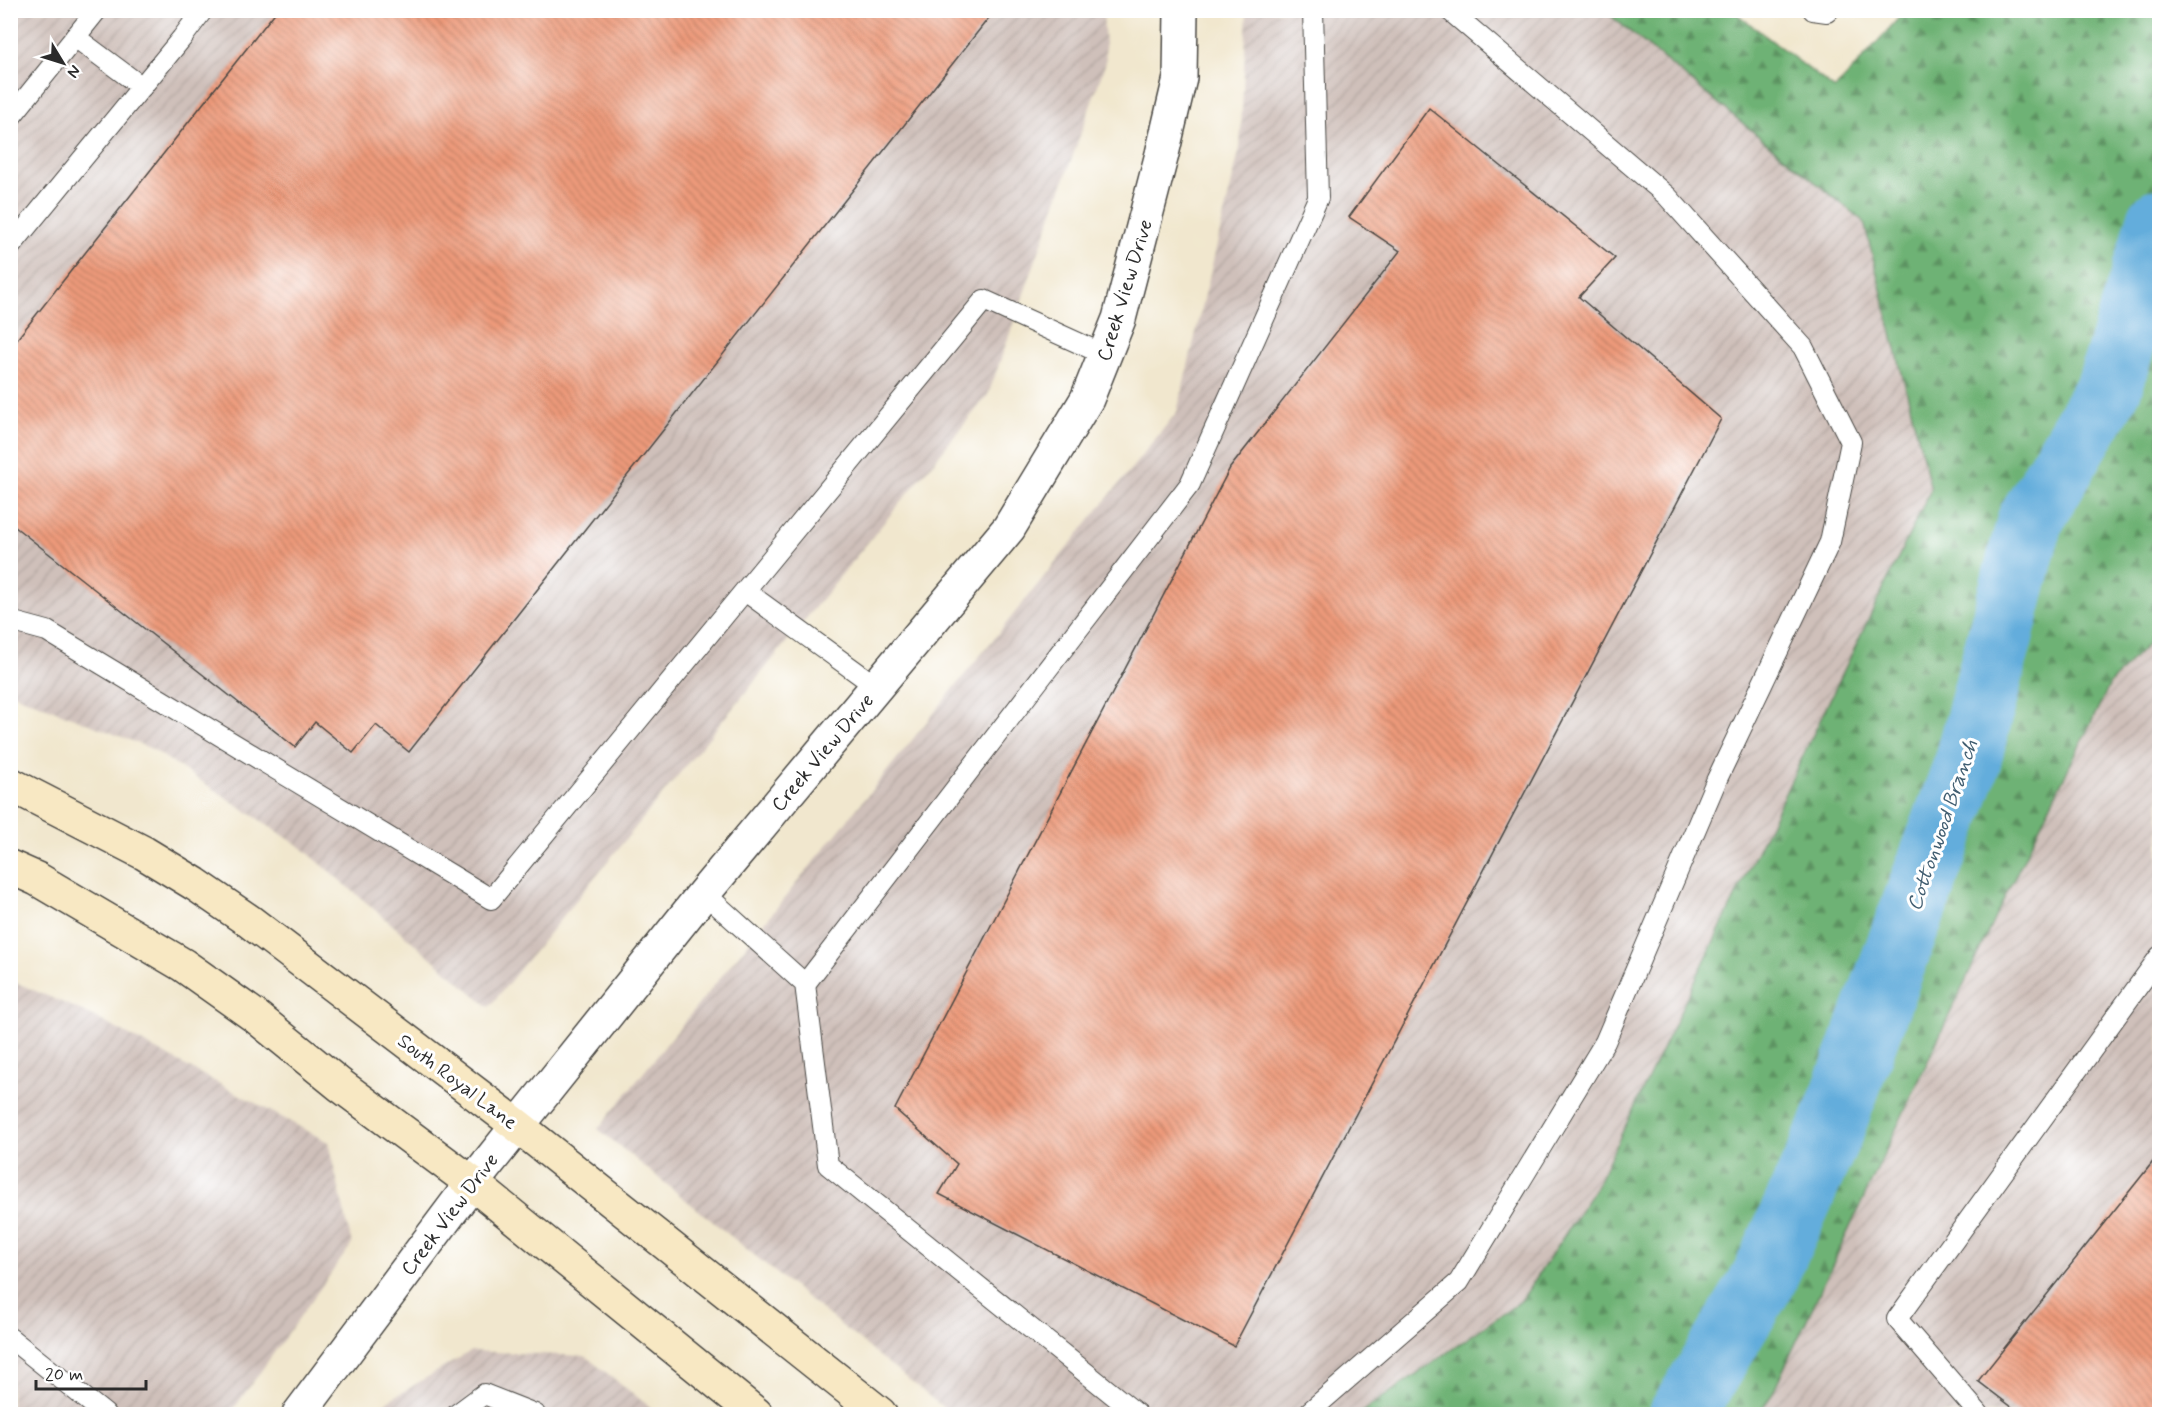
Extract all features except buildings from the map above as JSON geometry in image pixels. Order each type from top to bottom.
[{"type":"main road","name":"South Royal Lane","points":[[10,784],[144,853],[249,921],[518,1126],[880,1414]]},
{"type":"main road","points":[[10,867],[37,879],[183,964],[255,1016],[340,1085],[472,1183],[756,1414]]},
{"type":"street","name":"Creek View Drive","points":[[299,1414],[472,1183],[704,893],[1009,528],[1088,399],[1119,319],[1180,78],[1181,10]]},
{"type":"lane","points":[[10,118],[97,10]]},
{"type":"lane","points":[[10,248],[203,10]]},
{"type":"lane","points":[[805,984],[1190,484],[1318,198],[1313,10]]},
{"type":"lane","points":[[1307,1414],[1459,1282],[1605,1042],[1717,779],[1830,542],[1851,442],[1803,347],[1667,196],[1449,10]]},
{"type":"lane","points":[[1813,10],[1827,12],[1829,10]]},
{"type":"lane","points":[[75,37],[142,87]]},
{"type":"lane","points":[[10,621],[47,631],[491,899],[984,300],[1105,355]]},
{"type":"lane","points":[[745,591],[877,687]]},
{"type":"lane","points":[[704,893],[805,984],[828,1165],[1137,1414]]},
{"type":"lane","points":[[1979,1414],[1897,1319],[2160,957]]},
{"type":"lane","points":[[10,1338],[105,1414]]},
{"type":"lane","points":[[457,1414],[484,1394],[535,1414]]},
{"type":"shaded area","points":[[10,11],[1103,11],[1106,62],[988,395],[489,1007],[301,847],[152,749],[11,693]]},
{"type":"shaded area","points":[[1247,11],[1605,11],[1864,222],[1931,489],[1596,1187],[1521,1301],[1359,1414],[951,1414],[598,1129],[1177,412],[1240,148]]},
{"type":"shaded area","points":[[2159,632],[2159,1414],[1758,1414],[1771,1396],[1998,911],[2111,682]]},
{"type":"shaded area","points":[[10,980],[87,1013],[328,1142],[352,1244],[230,1414],[11,1414]]},
{"type":"shaded area","points":[[471,1351],[585,1356],[659,1414],[366,1414]]},
{"type":"green space","points":[[1605,11],[1733,11],[1835,89],[1905,11],[2159,11],[2159,632],[2111,682],[1998,911],[1771,1396],[1758,1414],[1359,1414],[1521,1301],[1596,1187],[1931,489],[1864,222]]},
{"type":"waterway","name":"Cottonwood Branch","points":[[1682,1414],[1763,1280],[1832,1127],[1968,761],[2030,520],[2109,387],[2160,221]]}]
